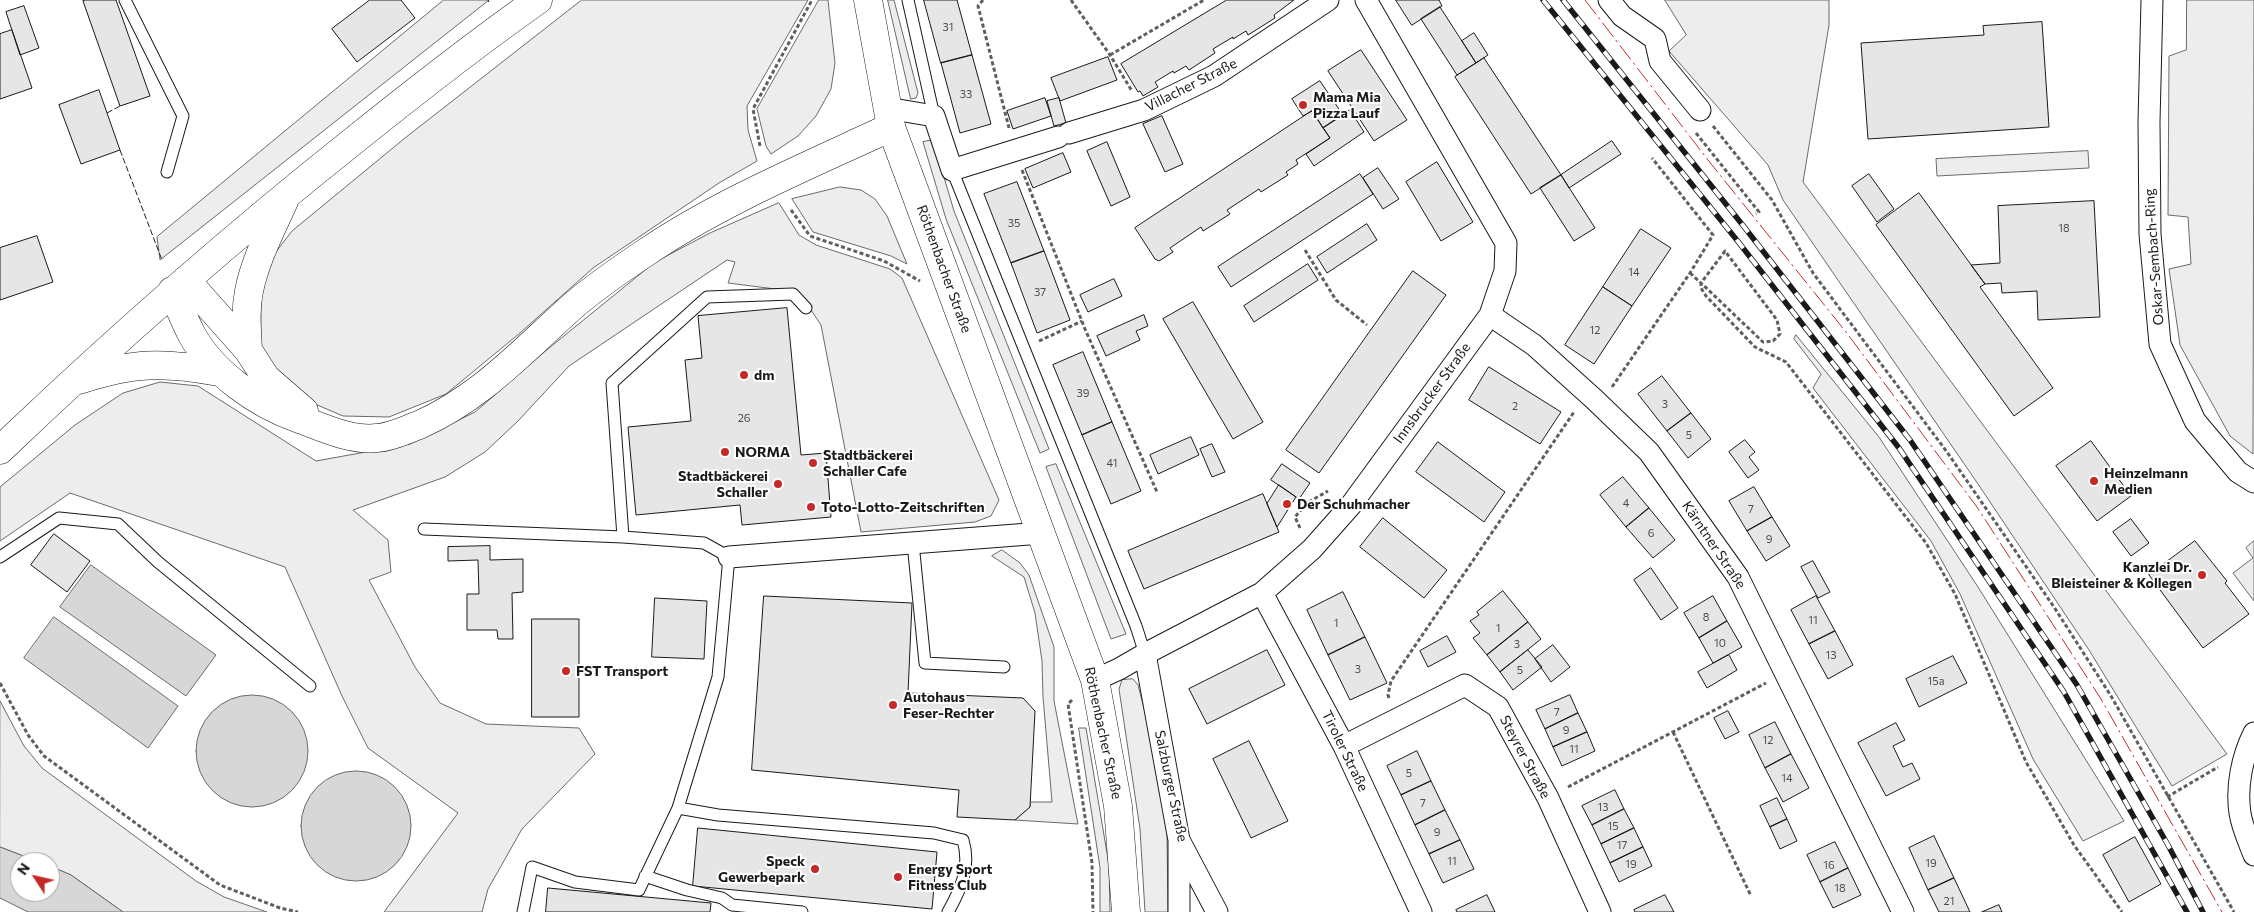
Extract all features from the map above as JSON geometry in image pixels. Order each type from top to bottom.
[{"type":"main road","points":[[0,450],[179,286],[287,194],[403,100],[538,0]]},
{"type":"main road","name":"Röthenbacher Straße","points":[[868,0],[889,118],[1095,680],[1118,806],[1126,912]]},
{"type":"main road","points":[[179,286],[193,336],[220,372],[283,413],[324,428],[350,436],[376,439],[398,434],[432,419],[470,397],[576,304],[611,276],[650,249],[889,118]]},
{"type":"main road","points":[[248,350],[246,315],[249,291],[257,261],[287,194]]},
{"type":"main road","points":[[179,286],[248,350],[266,378],[324,428]]},
{"type":"main road","points":[[71,383],[107,371],[144,364],[181,365],[220,372]]},
{"type":"street","name":"Villacher Straße","points":[[952,170],[1144,110],[1214,76],[1328,0]]},
{"type":"street","name":"Innsbrucker Straße","points":[[1095,680],[1120,669],[1262,593],[1312,548],[1351,505],[1490,315],[1505,271],[1506,243],[1366,0]]},
{"type":"street","points":[[1609,0],[1622,16],[1655,39],[1660,61],[1700,110]]},
{"type":"street","name":"Oskar-Sembach-Ring","points":[[2152,0],[2149,122],[2150,234],[2160,344],[2196,421],[2238,472],[2254,482]]},
{"type":"street","points":[[889,118],[934,116],[952,170]]},
{"type":"street","name":"Kärntner Straße","points":[[1490,315],[1534,345],[1594,398],[1649,452],[1738,577],[1903,912]]},
{"type":"street","points":[[729,557],[1042,533]]},
{"type":"street","name":"Tiroler Straße","points":[[1262,593],[1344,746],[1422,912]]},
{"type":"street","name":"Salzburger Straße","points":[[1145,654],[1179,840],[1217,912]]},
{"type":"street","name":"Steyrer Straße","points":[[1344,746],[1465,685],[1498,707],[1548,798],[1600,912]]},
{"type":"street","points":[[2250,741],[2239,781],[2240,814],[2254,855]]},
{"type":"street","points":[[1179,840],[1179,912]]},
{"type":"lane","points":[[125,0],[183,116],[167,172]]},
{"type":"lane","points":[[908,0],[934,116]]},
{"type":"lane","points":[[952,170],[1136,626],[1145,654]]},
{"type":"lane","points":[[623,537],[612,383],[707,297],[793,294],[806,308]]},
{"type":"lane","points":[[0,557],[59,518],[118,524],[158,562],[310,686]]},
{"type":"lane","points":[[424,529],[623,537],[704,543],[729,557],[718,677],[678,808],[639,890],[575,882],[532,867],[523,912]]},
{"type":"lane","points":[[913,543],[925,663],[1004,667]]},
{"type":"lane","points":[[678,808],[718,815],[934,833],[963,840],[967,853],[962,886],[948,912]]},
{"type":"lane","points":[[645,876],[687,890],[722,898],[732,905],[802,912]]},
{"type":"path","points":[[760,146],[752,109],[812,0]]},
{"type":"path","points":[[983,0],[978,6],[1015,150],[1082,321],[1157,492]]},
{"type":"path","points":[[1071,0],[1110,55],[1144,110]]},
{"type":"path","points":[[1110,55],[1204,0]]},
{"type":"path","points":[[1700,110],[1772,200],[1813,273],[1947,452],[2054,607],[2110,696],[2234,912]]},
{"type":"path","points":[[1399,718],[1388,695],[1391,681],[1594,398],[1690,273],[1713,235],[1652,158]]},
{"type":"path","points":[[791,210],[810,236],[884,261],[904,271]]},
{"type":"path","points":[[1305,250],[1336,300],[1368,325]]},
{"type":"path","points":[[1690,273],[1701,283],[1763,342],[1773,341],[1780,334],[1777,320],[1725,251],[1701,283],[1701,288],[1706,296],[1755,347],[1786,362],[1926,543],[1955,594],[2026,762],[2074,845],[2122,912]]},
{"type":"path","points":[[1024,348],[1082,321]]},
{"type":"path","points":[[1298,525],[1295,517],[1307,503],[1328,491]]},
{"type":"path","points":[[1548,798],[1784,673]]},
{"type":"path","points":[[1093,912],[1092,863],[1068,704],[1095,680]]},
{"type":"path","points":[[0,682],[28,735],[44,756],[220,885],[280,908],[298,912]]},
{"type":"path","points":[[1673,732],[1751,896]]},
{"type":"path","points":[[2167,797],[2250,741]]},
{"type":"shaded area","points":[[444,0],[489,0],[160,260],[157,237]]},
{"type":"shaded area","points":[[582,0],[808,0],[747,106],[748,130],[757,161],[719,183],[593,268],[520,333],[446,394],[389,417],[343,416],[301,398],[275,377],[256,341],[265,266],[292,231],[405,138]]},
{"type":"shaded area","points":[[819,0],[828,0],[835,63],[831,89],[816,116],[798,136],[771,154],[766,146],[757,109]]},
{"type":"shaded area","points":[[888,0],[894,0],[918,93],[916,98],[911,99]]},
{"type":"shaded area","points":[[1665,0],[1829,0],[1829,25],[1803,182],[2227,754],[2172,786],[2089,650],[1978,484],[1783,200],[1768,165],[1669,51],[1686,35]]},
{"type":"shaded area","points":[[2187,0],[2254,0],[2253,454],[2230,436],[2180,345],[2169,269],[2191,264],[2188,217],[2168,215],[2169,56],[2186,50]]},
{"type":"shaded area","points":[[933,140],[954,211],[1049,449],[1040,453],[946,219],[923,142]]},
{"type":"shaded area","points":[[2088,151],[2089,168],[1937,176],[1936,159]]},
{"type":"shaded area","points":[[840,187],[861,190],[875,199],[887,216],[907,264],[891,256],[813,232],[792,199]]},
{"type":"shaded area","points":[[779,203],[799,235],[816,245],[890,269],[902,278],[999,500],[991,516],[975,522],[861,532],[821,325],[799,292],[728,283],[735,262],[727,260],[569,366],[518,421],[485,452],[445,477],[353,510],[388,540],[391,572],[369,580],[415,667],[440,703],[486,724],[579,728],[595,754],[522,829],[488,889],[482,912],[384,912],[458,813],[368,748],[342,696],[285,567],[70,493],[0,541],[0,487],[75,425],[123,393],[160,382],[198,386],[316,461],[410,444],[475,412],[549,348],[655,262],[710,233]]},
{"type":"shaded area","points":[[1796,335],[1879,437],[1978,587],[2124,821],[2083,841],[2033,759],[1960,594],[1931,541],[1813,388],[1821,374],[1794,339]]},
{"type":"shaded area","points":[[1056,464],[1126,634],[1111,639],[1046,467]]},
{"type":"shaded area","points":[[2254,541],[2254,601],[2233,573],[2253,558],[2246,548]]},
{"type":"shaded area","points":[[1002,550],[1020,563],[1029,575],[1054,647],[1054,701],[1078,824],[1015,820],[1030,807],[1030,802],[1052,802],[1043,697],[1042,661],[1035,613],[1024,577],[992,556]]},
{"type":"shaded area","points":[[91,565],[216,655],[186,696],[60,607]]},
{"type":"shaded area","points":[[54,617],[178,706],[148,748],[24,658]]},
{"type":"shaded area","points":[[1133,679],[1138,685],[1152,739],[1167,834],[1168,912],[1145,912],[1140,829],[1119,689],[1122,680]]},
{"type":"shaded area","points":[[252,695],[273,699],[291,712],[304,730],[308,751],[304,772],[291,790],[273,803],[252,807],[231,803],[213,790],[200,772],[196,751],[200,730],[213,712],[231,699]]},
{"type":"shaded area","points":[[0,701],[24,746],[42,768],[196,881],[224,897],[267,912],[123,912],[71,875],[60,870],[60,852],[13,852],[0,847]]},
{"type":"shaded area","points":[[1079,728],[1086,728],[1109,865],[1110,912],[1100,912],[1100,868]]},
{"type":"shaded area","points":[[356,771],[377,775],[395,787],[407,805],[411,826],[407,847],[395,865],[377,877],[356,881],[335,877],[317,865],[305,847],[301,826],[305,805],[317,787],[335,775]]},
{"type":"shaded area","points":[[0,847],[13,852],[10,852],[10,902],[60,902],[60,870],[71,875],[123,912],[28,912],[0,898]]},
{"type":"building","points":[[116,0],[150,96],[120,106],[83,1]]},
{"type":"building","points":[[370,0],[401,0],[415,18],[357,62],[332,29]]},
{"type":"building","points":[[924,0],[957,0],[972,55],[941,63]]},
{"type":"building","points":[[1227,0],[1294,0],[1274,15],[1275,18],[1248,35],[1246,31],[1213,49],[1215,53],[1189,70],[1186,66],[1174,73],[1173,71],[1155,82],[1158,87],[1143,96],[1140,91],[1138,92],[1121,64]]},
{"type":"building","points":[[1396,0],[1439,0],[1442,6],[1412,25]]},
{"type":"building","points":[[24,6],[39,48],[20,55],[6,12]]},
{"type":"building","points":[[1440,7],[1476,63],[1457,75],[1421,19]]},
{"type":"building","points":[[2042,22],[2049,127],[1868,139],[1861,43],[1984,35],[1983,26]]},
{"type":"building","points":[[12,30],[32,88],[0,99],[0,34]]},
{"type":"building","points":[[1474,33],[1488,55],[1476,63],[1462,41]]},
{"type":"building","points":[[1361,50],[1407,120],[1374,141],[1328,71]]},
{"type":"building","points":[[972,55],[991,124],[960,133],[941,63]]},
{"type":"building","points":[[1108,57],[1117,80],[1060,101],[1051,78]]},
{"type":"building","points":[[1484,58],[1561,175],[1531,194],[1455,77]]},
{"type":"building","points":[[1320,81],[1343,115],[1323,128],[1312,111],[1303,116],[1292,99]]},
{"type":"building","points":[[99,90],[120,150],[81,164],[59,105]]},
{"type":"building","points":[[1045,98],[1051,116],[1013,129],[1007,111]]},
{"type":"building","points":[[1059,98],[1066,123],[1054,126],[1047,101]]},
{"type":"building","points":[[1350,110],[1364,132],[1314,166],[1306,154],[1330,138],[1323,128]]},
{"type":"building","points":[[1312,111],[1330,138],[1296,160],[1298,164],[1286,172],[1288,175],[1261,192],[1259,189],[1227,210],[1230,214],[1203,231],[1201,227],[1170,248],[1173,252],[1159,261],[1155,259],[1135,228]]},
{"type":"building","points":[[1162,116],[1183,164],[1165,172],[1143,124]]},
{"type":"building","points":[[1612,141],[1621,154],[1569,188],[1561,175]]},
{"type":"building","points":[[1107,142],[1130,197],[1111,206],[1087,151]]},
{"type":"building","points":[[1063,153],[1071,172],[1033,188],[1025,169]]},
{"type":"building","points":[[1437,162],[1473,222],[1441,241],[1406,182]]},
{"type":"building","points":[[1378,168],[1399,199],[1383,209],[1363,178]]},
{"type":"building","points":[[1360,174],[1373,194],[1231,287],[1218,267]]},
{"type":"building","points":[[1869,174],[1894,209],[1877,222],[1852,186]]},
{"type":"building","points":[[1561,175],[1595,228],[1574,241],[1540,188]]},
{"type":"building","points":[[1017,182],[1044,251],[1011,263],[984,194]]},
{"type":"building","points":[[1919,193],[1985,284],[1980,287],[2053,388],[2014,416],[1876,225]]},
{"type":"building","points":[[2094,201],[2100,317],[2038,320],[2037,291],[2002,293],[2001,283],[1985,284],[1971,265],[2000,263],[1998,206]]},
{"type":"building","points":[[1367,224],[1377,240],[1327,273],[1317,257]]},
{"type":"building","points":[[1641,229],[1671,248],[1632,306],[1603,287]]},
{"type":"building","points":[[37,236],[53,282],[0,300],[0,248]]},
{"type":"building","points":[[1044,251],[1070,320],[1037,333],[1011,263]]},
{"type":"building","points":[[1308,264],[1318,280],[1254,322],[1244,306]]},
{"type":"building","points":[[1413,271],[1446,295],[1319,473],[1286,450]]},
{"type":"building","points":[[1114,279],[1122,296],[1088,312],[1080,295]]},
{"type":"building","points":[[1603,287],[1632,306],[1594,364],[1565,345]]},
{"type":"building","points":[[1193,302],[1263,422],[1233,439],[1163,319]]},
{"type":"building","points":[[787,308],[801,455],[826,453],[831,517],[742,525],[740,505],[636,515],[628,427],[691,421],[685,360],[702,358],[698,316]]},
{"type":"building","points":[[1144,315],[1148,326],[1136,331],[1140,340],[1106,356],[1097,336]]},
{"type":"building","points":[[1083,352],[1112,422],[1082,435],[1053,365]]},
{"type":"building","points":[[1489,367],[1561,412],[1540,444],[1469,400]]},
{"type":"building","points":[[1662,376],[1691,413],[1667,431],[1638,394]]},
{"type":"building","points":[[1691,413],[1711,439],[1688,458],[1667,431]]},
{"type":"building","points":[[1112,422],[1141,491],[1111,504],[1082,435]]},
{"type":"building","points":[[1191,437],[1199,455],[1158,474],[1150,455]]},
{"type":"building","points":[[1745,440],[1755,452],[1749,457],[1759,470],[1748,478],[1729,452]]},
{"type":"building","name":"Heinzelmann Medien","points":[[2091,441],[2131,496],[2097,521],[2056,466]]},
{"type":"building","points":[[1438,442],[1505,492],[1484,522],[1416,472]]},
{"type":"building","points":[[1212,444],[1225,472],[1212,477],[1200,449]]},
{"type":"building","points":[[1282,464],[1310,483],[1299,499],[1271,480]]},
{"type":"building","points":[[1623,477],[1649,508],[1626,527],[1600,495]]},
{"type":"building","points":[[1279,485],[1296,497],[1277,527],[1267,504]]},
{"type":"building","points":[[1754,487],[1772,517],[1747,531],[1729,501]]},
{"type":"building","points":[[1263,494],[1279,532],[1144,589],[1128,551]]},
{"type":"building","points":[[1649,508],[1675,540],[1653,558],[1626,527]]},
{"type":"building","points":[[1772,517],[1790,546],[1766,561],[1747,531]]},
{"type":"building","points":[[1383,518],[1447,570],[1424,598],[1360,547]]},
{"type":"building","points":[[2131,519],[2149,543],[2131,556],[2113,532]]},
{"type":"building","points":[[54,534],[90,561],[67,592],[31,565]]},
{"type":"building","points":[[2195,541],[2227,581],[2225,583],[2249,614],[2203,648],[2149,575]]},
{"type":"building","points":[[490,546],[490,560],[523,559],[523,592],[512,593],[513,639],[498,639],[497,630],[467,630],[467,594],[479,594],[478,560],[448,561],[448,547]]},
{"type":"building","points":[[1813,561],[1830,592],[1818,598],[1801,567]]},
{"type":"building","points":[[1651,568],[1678,608],[1661,620],[1634,580]]},
{"type":"building","points":[[1503,591],[1528,622],[1487,655],[1473,638],[1480,633],[1470,621],[1479,615],[1477,612]]},
{"type":"building","points":[[1343,592],[1365,637],[1328,655],[1307,610]]},
{"type":"building","name":"Autohaus Feser-Rechter","points":[[764,596],[912,603],[908,693],[1023,698],[1035,711],[1030,807],[1015,820],[957,817],[959,790],[752,770]]},
{"type":"building","points":[[1713,596],[1727,621],[1699,638],[1684,613]]},
{"type":"building","points":[[1816,596],[1835,631],[1809,644],[1791,610]]},
{"type":"building","points":[[655,598],[707,601],[704,659],[652,657]]},
{"type":"building","points":[[532,619],[579,619],[579,717],[532,717]]},
{"type":"building","points":[[1727,621],[1742,647],[1713,663],[1699,638]]},
{"type":"building","points":[[1528,622],[1541,639],[1500,672],[1487,655]]},
{"type":"building","points":[[1835,631],[1853,665],[1828,679],[1809,644]]},
{"type":"building","points":[[1447,636],[1456,652],[1428,667],[1420,651]]},
{"type":"building","points":[[1365,637],[1387,683],[1350,700],[1328,655]]},
{"type":"building","points":[[1553,645],[1570,667],[1551,682],[1535,659]]},
{"type":"building","points":[[1267,650],[1285,685],[1207,724],[1189,689]]},
{"type":"building","points":[[1528,650],[1542,667],[1513,690],[1500,672]]},
{"type":"building","points":[[1729,655],[1737,670],[1707,688],[1698,672]]},
{"type":"building","points":[[1953,656],[1967,683],[1919,707],[1906,679]]},
{"type":"building","points":[[1570,695],[1578,713],[1545,729],[1536,710]]},
{"type":"building","points":[[1728,711],[1739,732],[1725,739],[1714,718]]},
{"type":"building","points":[[1578,713],[1587,732],[1553,747],[1545,729]]},
{"type":"building","points":[[1775,722],[1791,754],[1765,768],[1749,735]]},
{"type":"building","points":[[1896,723],[1905,740],[1893,746],[1903,767],[1912,763],[1920,779],[1886,796],[1858,743]]},
{"type":"building","points":[[1587,732],[1595,751],[1562,766],[1553,747]]},
{"type":"building","points":[[1249,741],[1288,821],[1251,838],[1213,759]]},
{"type":"building","points":[[1417,751],[1431,781],[1401,795],[1387,766]]},
{"type":"building","points":[[1791,754],[1809,788],[1783,802],[1765,768]]},
{"type":"building","points":[[1431,781],[1445,810],[1415,825],[1401,795]]},
{"type":"building","points":[[1615,790],[1624,809],[1592,825],[1582,806]]},
{"type":"building","points":[[1777,798],[1787,819],[1770,827],[1760,806]]},
{"type":"building","points":[[1624,809],[1634,828],[1601,844],[1592,825]]},
{"type":"building","points":[[1445,810],[1460,840],[1429,854],[1415,825]]},
{"type":"building","points":[[1787,819],[1797,841],[1780,849],[1770,827]]},
{"type":"building","name":"Speck Gewerbepark","points":[[698,828],[937,852],[932,909],[693,886]]},
{"type":"building","points":[[1634,828],[1643,847],[1610,863],[1601,844]]},
{"type":"building","points":[[1934,836],[1954,878],[1928,890],[1909,848]]},
{"type":"building","points":[[2135,837],[2161,884],[2129,902],[2103,855]]},
{"type":"building","points":[[1460,840],[1474,869],[1443,883],[1429,854]]},
{"type":"building","points":[[1835,842],[1848,868],[1820,882],[1807,855]]},
{"type":"building","points":[[1643,847],[1652,866],[1619,882],[1610,863]]},
{"type":"building","points":[[1848,868],[1861,895],[1833,908],[1820,882]]},
{"type":"building","points":[[1954,878],[1970,912],[1939,912],[1928,890]]},
{"type":"building","points":[[548,888],[711,903],[710,912],[546,912]]},
{"type":"building","points":[[1487,895],[1495,912],[1457,912],[1456,910]]},
{"type":"building","points":[[1665,895],[1674,912],[1635,912],[1634,910]]},
{"type":"building","points":[[1999,905],[2002,912],[1982,912]]},
{"type":"railway","points":[[1543,0],[1736,239],[1899,448],[2064,692],[2187,912]]},
{"type":"railway","points":[[1563,0],[1745,228],[1910,440],[2077,685],[2168,845],[2203,912]]},
{"type":"fence","points":[[107,113],[120,106]]},
{"type":"fence","points":[[120,150],[162,260]]},
{"type":"power","points":[[1585,0],[1708,160],[1846,332],[1977,507],[2101,699],[2222,912]]},
{"type":"place","name":"Mama Mia Pizza Lauf","points":[[1303,105]]},
{"type":"place","name":"dm","points":[[744,375]]},
{"type":"place","name":"NORMA","points":[[725,452]]},
{"type":"place","name":"Stadtbäckerei Schaller Cafe","points":[[813,463]]},
{"type":"place","name":"Heinzelmann Medien","points":[[2094,481]]},
{"type":"place","name":"Stadtbäckerei Schaller","points":[[778,484]]},
{"type":"place","name":"Der Schuhmacher","points":[[1287,504]]},
{"type":"place","name":"Toto-Lotto-Zeitschriften","points":[[811,507]]},
{"type":"place","name":"Kanzlei Dr. Bleisteiner & Kollegen","points":[[2202,575]]},
{"type":"place","name":"FST Transport","points":[[566,671]]},
{"type":"place","name":"Autohaus Feser-Rechter","points":[[893,705]]},
{"type":"place","name":"Speck Gewerbepark","points":[[815,869]]},
{"type":"place","name":"Energy Sport Fitness Club","points":[[898,877]]}]
